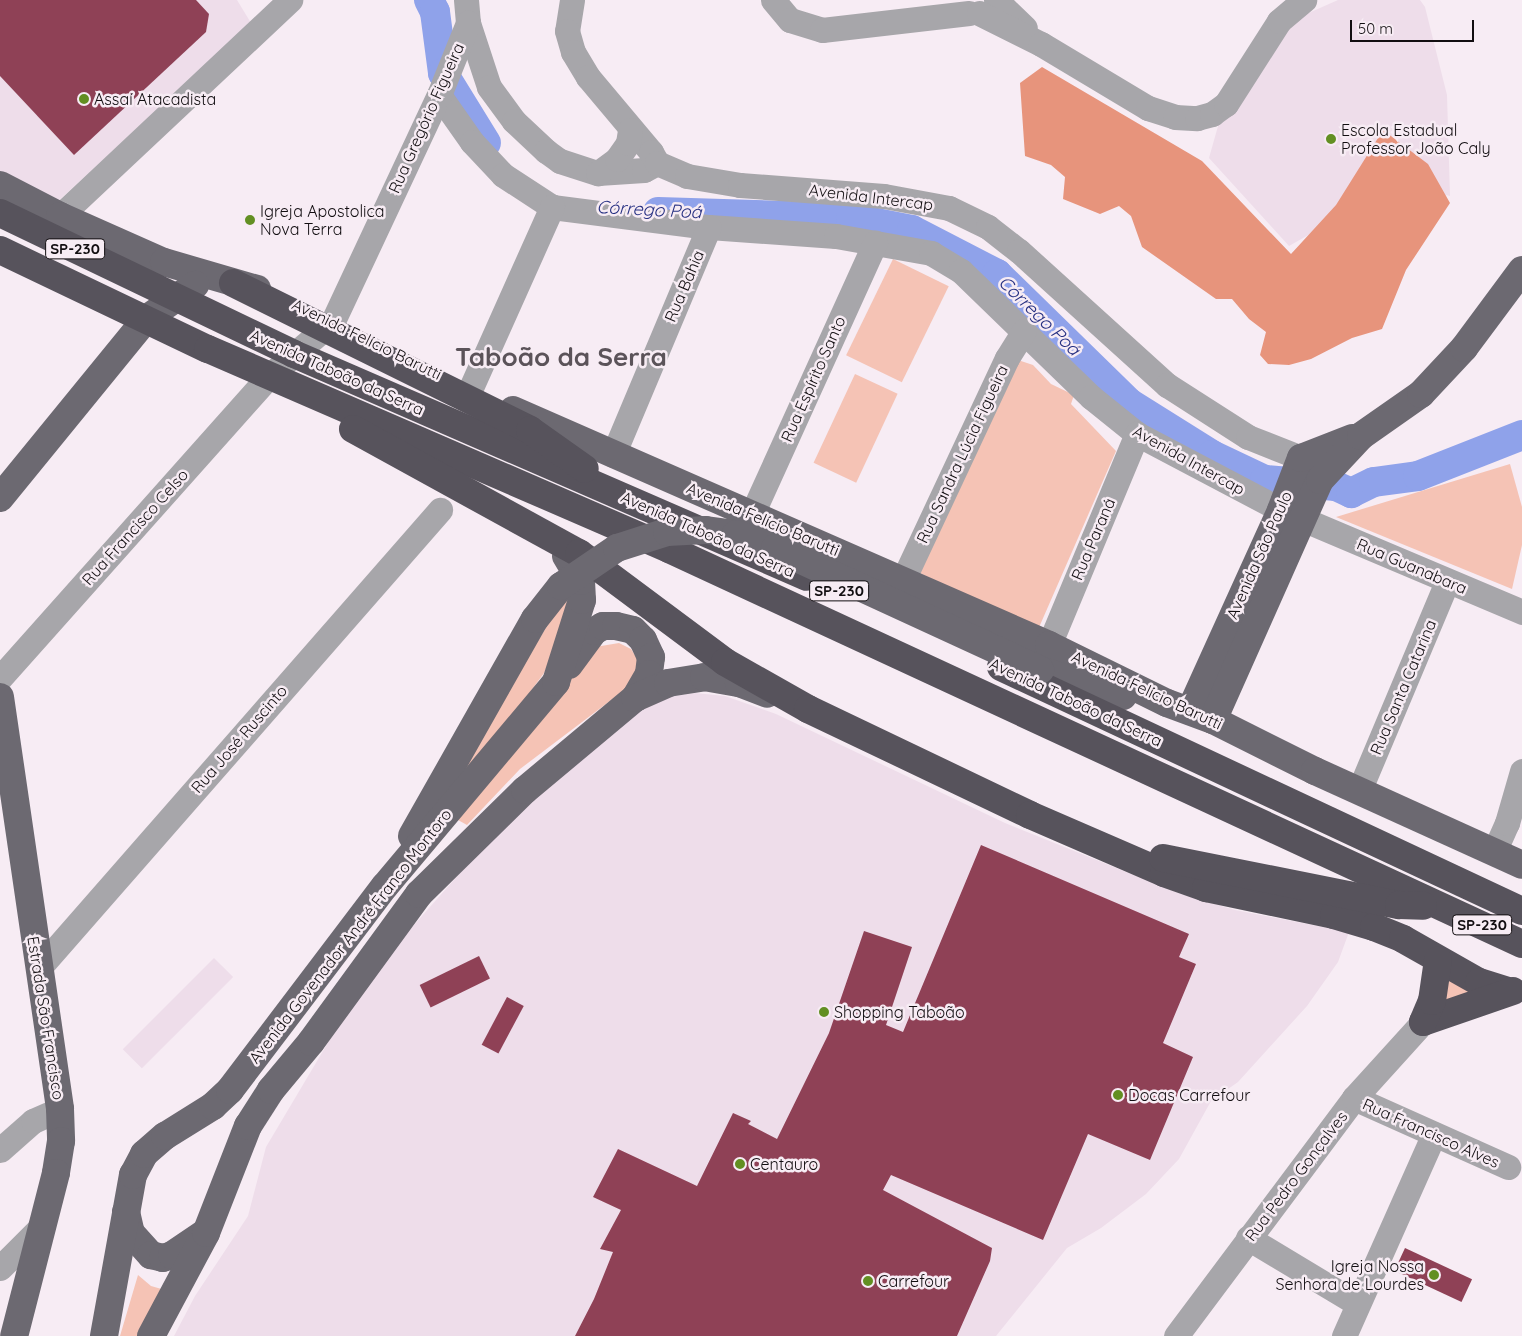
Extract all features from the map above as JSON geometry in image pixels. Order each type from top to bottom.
[{"type":"highway","name":"Avenida Taboão da Serra","points":[[0,213],[294,354],[845,594],[1522,911]]},
{"type":"highway","name":"Avenida Taboão da Serra","points":[[0,250],[307,393],[518,481],[660,545],[1522,944]]},
{"type":"highway","points":[[221,279],[328,326],[530,430],[620,496]]},
{"type":"highway","points":[[307,393],[337,419],[545,536],[579,553],[725,662],[808,709],[1030,815],[1206,888],[1334,915],[1374,927],[1403,939],[1479,982],[1515,991]]},
{"type":"highway","points":[[1108,848],[1399,905],[1443,906]]},
{"type":"highway","points":[[1423,1022],[1432,1001],[1438,960]]},
{"type":"highway","points":[[1423,1022],[1515,991]]},
{"type":"main road","points":[[0,185],[60,216],[164,262],[221,279]]},
{"type":"main road","points":[[1314,472],[1421,394],[1464,348],[1522,270]]},
{"type":"main road","points":[[0,498],[146,319],[176,298],[221,279]]},
{"type":"main road","name":"Avenida Felício Barutti","points":[[328,326],[613,455],[1049,645],[1359,791],[1522,865]]},
{"type":"main road","name":"Avenida São Paulo","points":[[1190,711],[1233,645],[1293,511],[1314,472]]},
{"type":"main road","points":[[385,886],[454,757],[535,619],[562,586],[617,548],[667,532],[706,530],[736,534],[775,548],[1040,670],[1129,698],[1190,711]]},
{"type":"main road","name":"Avenida Govenador André Franco Montoro","points":[[104,1336],[133,1175],[144,1154],[165,1136],[213,1106],[230,1090],[385,886],[556,682],[582,600],[581,581],[560,548],[545,536]]},
{"type":"main road","points":[[556,682],[594,632],[603,626],[616,626],[638,635],[651,657],[649,674],[634,698]]},
{"type":"main road","name":"Avenida Govenador André Franco Montoro","points":[[151,1336],[206,1233],[252,1119],[419,894],[525,790],[634,698],[668,683],[704,677],[739,683],[808,709]]},
{"type":"main road","name":"Estrada São Francisco","points":[[0,697],[60,1109],[57,1165],[14,1336]]},
{"type":"main road","points":[[126,1212],[131,1232],[151,1255],[162,1258],[172,1255],[206,1233]]},
{"type":"street","points":[[60,216],[290,0]]},
{"type":"street","points":[[465,20],[489,87],[514,122],[560,162],[598,173],[644,170],[657,164],[651,152],[630,130],[588,77],[573,52],[567,31],[572,0]]},
{"type":"street","points":[[773,0],[790,20],[822,30],[895,23],[974,4],[1148,108],[1175,117],[1197,118],[1212,114],[1226,104],[1279,21],[1304,0]]},
{"type":"street","name":"Rua Gregório Figueira","points":[[328,326],[441,88],[465,20]]},
{"type":"street","name":"Avenida Intercap","points":[[441,88],[472,142],[503,175],[552,207],[709,227],[836,236],[931,253],[961,271],[1091,398],[1137,434],[1293,511]]},
{"type":"street","points":[[598,173],[617,159],[628,143],[630,130]]},
{"type":"street","points":[[630,130],[705,179]]},
{"type":"street","name":"Avenida Intercap","points":[[657,164],[687,176],[740,185],[884,196],[949,208],[988,227],[1019,251],[1167,386],[1248,437],[1314,472]]},
{"type":"street","points":[[470,390],[552,207]]},
{"type":"street","name":"Rua Bahia","points":[[613,455],[709,227]]},
{"type":"street","name":"Rua Espírito Santo","points":[[752,514],[875,243]]},
{"type":"street","name":"Rua Francisco Celso","points":[[0,678],[270,376],[328,326]]},
{"type":"street","name":"Rua Sandra Lúcia Figueira","points":[[903,580],[1007,358],[1024,331]]},
{"type":"street","name":"Rua Paraná","points":[[1049,645],[1137,434]]},
{"type":"street","name":"Rua José Ruscinto","points":[[39,968],[440,510]]},
{"type":"street","name":"Rua Guanabara","points":[[1293,511],[1447,582],[1522,612]]},
{"type":"street","name":"Rua Santa Catarina","points":[[1359,791],[1447,582]]},
{"type":"street","points":[[1493,600],[1522,593]]},
{"type":"street","points":[[1494,852],[1507,823],[1522,771]]},
{"type":"street","name":"Rua Pedro Gonçalves","points":[[1176,1336],[1354,1098],[1423,1022]]},
{"type":"street","name":"Rua Francisco Alves","points":[[1354,1098],[1508,1168]]},
{"type":"street","points":[[0,1150],[32,1121],[60,1109]]},
{"type":"street","points":[[1344,1336],[1356,1303],[1434,1134]]},
{"type":"street","points":[[0,1268],[43,1225]]},
{"type":"street","points":[[1248,1238],[1356,1303]]},
{"type":"shaded area","name":"Assaí Atacadista","points":[[0,0],[237,0],[251,23],[56,203],[0,176]]},
{"type":"shaded area","name":"Escola Estadual Professor João Caly","points":[[1338,0],[1420,0],[1425,7],[1447,95],[1450,196],[1398,184],[1289,246],[1209,158],[1220,119],[1295,19]]},
{"type":"shaded area","points":[[1042,67],[1202,161],[1291,254],[1336,205],[1383,130],[1428,164],[1450,203],[1406,270],[1382,329],[1352,338],[1311,359],[1289,365],[1268,364],[1260,355],[1266,332],[1249,319],[1232,299],[1216,299],[1142,247],[1131,216],[1119,206],[1100,214],[1063,199],[1065,177],[1051,165],[1025,156],[1020,83]]},
{"type":"shaded area","points":[[893,259],[949,286],[902,382],[846,355]]},
{"type":"shaded area","points":[[1018,360],[1033,365],[1051,384],[1074,395],[1071,404],[1116,451],[1037,632],[918,572]]},
{"type":"shaded area","points":[[855,374],[898,394],[856,483],[814,463]]},
{"type":"shaded area","points":[[1510,464],[1522,507],[1522,545],[1512,589],[1336,517]]},
{"type":"shaded area","points":[[571,596],[561,636],[544,673],[444,810],[502,699],[563,600]]},
{"type":"shaded area","points":[[619,643],[631,649],[643,668],[627,688],[520,769],[467,825],[458,820],[595,647]]},
{"type":"shaded area","name":"Shopping Taboão","points":[[695,693],[725,696],[776,714],[1005,823],[1181,894],[1235,910],[1349,932],[1338,962],[1307,1006],[1238,1082],[1211,1101],[1179,1159],[1146,1194],[1101,1228],[1067,1248],[996,1336],[174,1336],[195,1296],[248,1216],[266,1147],[342,1019],[398,943],[492,837],[559,776],[643,708],[669,697]]},
{"type":"shaded area","points":[[214,958],[233,977],[142,1068],[123,1049]]},
{"type":"shaded area","points":[[1443,968],[1480,988],[1433,1014]]},
{"type":"shaded area","points":[[138,1275],[151,1286],[165,1290],[146,1336],[120,1336]]},
{"type":"building","name":"Assaí Atacadista","points":[[0,0],[196,0],[209,14],[206,32],[74,155],[0,76]]},
{"type":"building","points":[[981,845],[1189,934],[1179,957],[1196,964],[1163,1043],[1193,1057],[1150,1160],[1088,1134],[1043,1240],[891,1175],[883,1190],[992,1248],[990,1261],[957,1336],[575,1336],[594,1299],[613,1252],[600,1249],[621,1210],[593,1197],[618,1149],[697,1186],[733,1113],[751,1121],[748,1124],[777,1139],[829,1033],[864,931],[912,947],[886,1025],[903,1032]]},
{"type":"building","points":[[479,956],[490,978],[431,1007],[420,985]]},
{"type":"building","points":[[507,997],[524,1006],[498,1054],[482,1045]]},
{"type":"building","name":"Igreja Nossa Senhora de Lourdes","points":[[1405,1248],[1472,1279],[1462,1302],[1394,1271]]},
{"type":"waterway","name":"Córrego Poá","points":[[429,0],[435,12],[443,73],[486,143]]},
{"type":"waterway","name":"Córrego Poá","points":[[658,212],[851,218],[912,230],[997,274],[1129,403],[1212,455],[1265,480],[1336,486],[1351,493],[1374,482],[1418,476],[1522,435]]},
{"type":"place","name":"Assaí Atacadista","points":[[84,99]]},
{"type":"place","name":"Escola Estadual Professor João Caly","points":[[1331,139]]},
{"type":"place","name":"Igreja Apostolica Nova Terra","points":[[250,220]]},
{"type":"place","name":"Shopping Taboão","points":[[824,1012]]},
{"type":"place","name":"Docas Carrefour","points":[[1118,1095]]},
{"type":"place","name":"Centauro","points":[[740,1164]]},
{"type":"place","name":"Igreja Nossa Senhora de Lourdes","points":[[1434,1275]]},
{"type":"place","name":"Carrefour","points":[[868,1281]]},
{"type":"district","name":"Taboão da Serra","points":[[561,357]]}]
